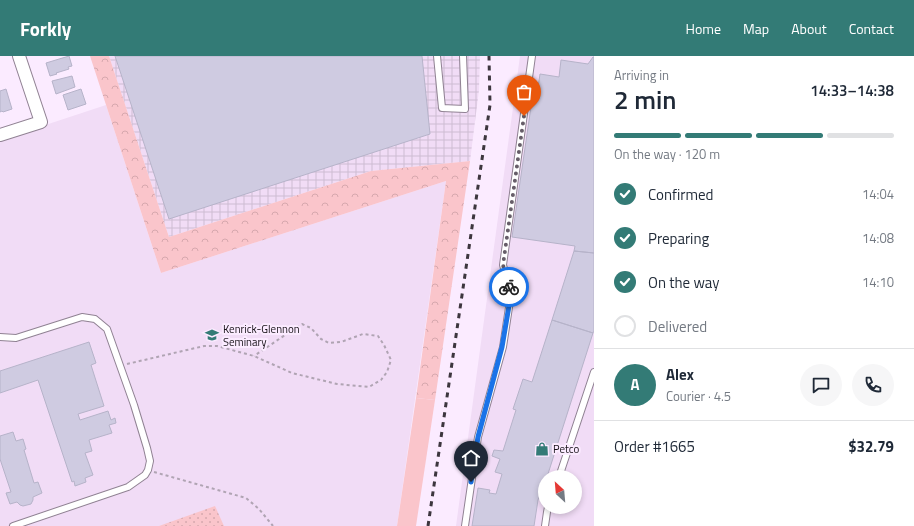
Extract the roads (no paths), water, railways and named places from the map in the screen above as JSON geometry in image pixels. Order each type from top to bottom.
[{"type":"street","points":[[0,135],[41,122],[18,56]]},
{"type":"lane","points":[[436,56],[442,108],[465,108],[462,56]]},
{"type":"lane","points":[[465,526],[478,437],[502,347],[511,294],[503,265],[532,56]]},
{"type":"lane","points":[[0,337],[16,338],[82,317],[95,319],[107,329],[138,418],[150,461],[145,475],[128,487],[13,526]]},
{"type":"lane","points":[[560,470],[594,372]]},
{"type":"lane","points":[[545,526],[547,514]]},
{"type":"railway","points":[[428,526],[490,105],[489,56]]},
{"type":"place","name":"Kenrick-Glennon Seminary","points":[[212,335]]},
{"type":"place","name":"Petco","points":[[542,449]]}]
